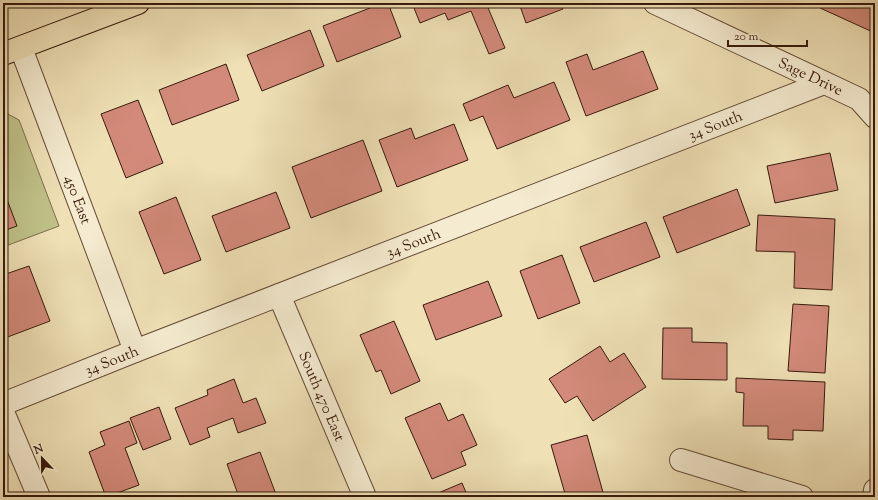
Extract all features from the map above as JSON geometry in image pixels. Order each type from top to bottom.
[{"type":"main road","points":[[12,51],[138,3]]},
{"type":"street","name":"Sage Drive","points":[[655,3],[859,99],[875,117]]},
{"type":"street","name":"450 East","points":[[12,51],[135,351]]},
{"type":"street","name":"34 South","points":[[3,404],[135,351],[824,83]]},
{"type":"street","name":"South 470 East","points":[[280,295],[365,497]]},
{"type":"street","points":[[3,412],[40,497]]},
{"type":"street","points":[[681,460],[802,497]]},
{"type":"street","points":[[874,497],[875,490]]},
{"type":"green space","points":[[3,112],[19,120],[59,226],[3,247]]},
{"type":"building","points":[[383,3],[388,3],[401,37],[337,62],[323,26]]},
{"type":"building","points":[[412,3],[486,3],[505,48],[489,54],[471,11],[448,20],[445,13],[420,23]]},
{"type":"building","points":[[519,3],[561,3],[563,9],[526,23]]},
{"type":"building","points":[[822,3],[875,3],[875,33],[820,8]]},
{"type":"building","points":[[310,30],[324,66],[262,91],[247,55]]},
{"type":"building","points":[[643,51],[658,89],[586,116],[566,62],[587,54],[593,70]]},
{"type":"building","points":[[226,64],[239,100],[172,125],[159,90]]},
{"type":"building","points":[[554,82],[570,120],[497,149],[483,116],[470,121],[463,104],[508,85],[514,98]]},
{"type":"building","points":[[138,100],[163,163],[126,178],[101,114]]},
{"type":"building","points":[[454,124],[468,160],[397,187],[379,140],[411,128],[415,139]]},
{"type":"building","points":[[363,140],[382,191],[311,218],[292,167]]},
{"type":"building","points":[[830,153],[838,190],[775,203],[767,166]]},
{"type":"building","points":[[3,189],[17,226],[3,231]]},
{"type":"building","points":[[737,189],[750,225],[677,253],[663,217]]},
{"type":"building","points":[[276,192],[290,228],[226,252],[212,216]]},
{"type":"building","points":[[176,197],[201,260],[164,274],[139,212]]},
{"type":"building","points":[[758,215],[835,219],[832,290],[794,288],[795,252],[756,251]]},
{"type":"building","points":[[646,222],[660,257],[594,282],[580,247]]},
{"type":"building","points":[[562,255],[580,303],[538,319],[520,271]]},
{"type":"building","points":[[29,266],[50,321],[5,338],[3,334],[3,275]]},
{"type":"building","points":[[488,281],[502,316],[436,340],[423,305]]},
{"type":"building","points":[[793,304],[829,306],[825,373],[788,371]]},
{"type":"building","points":[[394,321],[420,381],[391,394],[381,370],[376,372],[360,335]]},
{"type":"building","points":[[663,328],[692,328],[692,342],[727,343],[727,380],[662,379]]},
{"type":"building","points":[[600,346],[610,362],[624,353],[646,387],[593,421],[577,396],[565,403],[549,379]]},
{"type":"building","points":[[736,378],[825,382],[823,431],[793,430],[793,440],[768,439],[768,426],[743,426],[744,393],[736,392]]},
{"type":"building","points":[[234,379],[243,403],[256,398],[266,423],[238,433],[233,418],[207,428],[210,437],[190,445],[175,408],[208,395],[207,390]]},
{"type":"building","points":[[440,403],[448,421],[463,414],[477,445],[461,452],[466,465],[432,479],[405,418]]},
{"type":"building","points":[[159,407],[171,439],[143,450],[130,418]]},
{"type":"building","points":[[129,421],[137,443],[125,448],[139,485],[106,497],[89,452],[105,445],[100,432]]},
{"type":"building","points":[[587,435],[604,496],[566,497],[551,445]]},
{"type":"building","points":[[260,452],[277,497],[239,497],[227,464]]},
{"type":"building","points":[[462,483],[468,497],[431,497],[431,496]]}]
